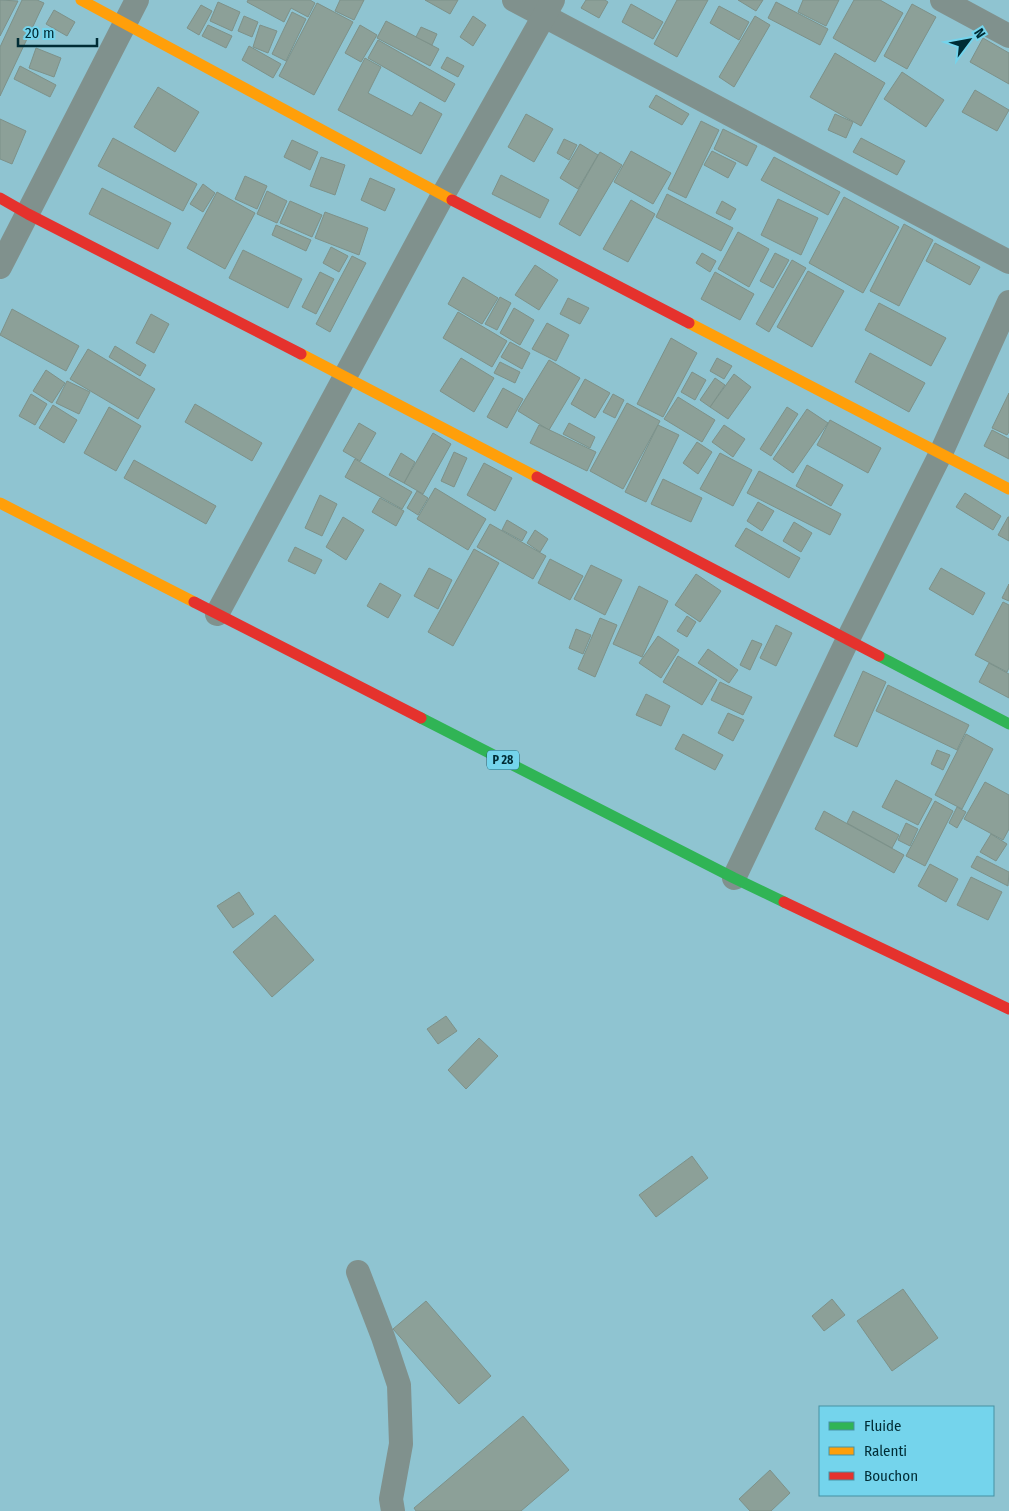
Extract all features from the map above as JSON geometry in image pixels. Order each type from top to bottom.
[{"type":"street","points":[[81,0],[443,195],[941,452],[1009,490]]},
{"type":"street","points":[[0,267],[137,0]]},
{"type":"street","points":[[514,0],[549,8],[1009,262]]},
{"type":"street","points":[[942,0],[1009,36]]},
{"type":"street","points":[[217,614],[443,195],[549,8]]},
{"type":"street","points":[[0,198],[1009,724]]},
{"type":"street","points":[[734,878],[848,639],[941,452],[1009,302]]},
{"type":"street","name":"P 28","points":[[0,503],[734,878],[1009,1009]]},
{"type":"street","points":[[358,1272],[399,1385],[402,1444],[391,1499],[393,1511]]},
{"type":"building","points":[[0,0],[18,1],[0,36]]},
{"type":"building","points":[[22,0],[37,0],[44,3],[0,96],[0,47]]},
{"type":"building","points":[[248,0],[310,0],[315,3],[308,17],[291,8],[284,22],[247,2]]},
{"type":"building","points":[[340,0],[364,0],[354,20],[335,11]]},
{"type":"building","points":[[425,0],[458,0],[450,14]]},
{"type":"building","points":[[586,0],[605,0],[608,2],[599,18],[581,8]]},
{"type":"building","points":[[677,0],[708,0],[677,57],[654,44]]},
{"type":"building","points":[[738,0],[763,0],[756,11]]},
{"type":"building","points":[[803,0],[839,0],[826,26],[798,12]]},
{"type":"building","points":[[854,0],[880,0],[903,13],[875,62],[833,38]]},
{"type":"building","points":[[218,2],[240,12],[232,31],[210,21]]},
{"type":"building","points":[[776,2],[828,29],[820,45],[768,18]]},
{"type":"building","points":[[317,3],[353,22],[314,95],[279,76]]},
{"type":"building","points":[[631,4],[663,22],[653,39],[622,22]]},
{"type":"building","points":[[912,4],[936,17],[907,69],[884,56]]},
{"type":"building","points":[[201,5],[212,11],[199,35],[187,28]]},
{"type":"building","points":[[719,6],[749,22],[739,40],[710,23]]},
{"type":"building","points":[[54,10],[75,22],[67,36],[46,24]]},
{"type":"building","points":[[292,12],[306,19],[286,61],[272,54]]},
{"type":"building","points":[[244,16],[258,22],[252,37],[238,31]]},
{"type":"building","points":[[473,16],[486,25],[473,46],[460,37]]},
{"type":"building","points":[[755,16],[770,25],[734,87],[719,77]]},
{"type":"building","points":[[386,21],[439,49],[430,66],[377,38]]},
{"type":"building","points":[[208,25],[232,36],[226,48],[202,36]]},
{"type":"building","points":[[260,25],[277,31],[268,53],[253,47]]},
{"type":"building","points":[[360,25],[377,35],[361,62],[345,53]]},
{"type":"building","points":[[421,27],[437,34],[432,45],[416,37]]},
{"type":"building","points":[[983,38],[1009,53],[1009,84],[970,62]]},
{"type":"building","points":[[378,40],[455,84],[445,102],[368,58]]},
{"type":"building","points":[[249,46],[281,64],[273,78],[242,60]]},
{"type":"building","points":[[36,48],[61,58],[54,77],[29,68]]},
{"type":"building","points":[[835,53],[885,83],[861,126],[810,97]]},
{"type":"building","points":[[447,57],[464,66],[458,77],[441,68]]},
{"type":"building","points":[[365,58],[381,67],[368,93],[412,116],[420,102],[442,114],[421,154],[338,110]]},
{"type":"building","points":[[20,66],[56,85],[50,97],[14,79]]},
{"type":"building","points":[[902,72],[944,100],[926,127],[884,99]]},
{"type":"building","points":[[158,87],[199,112],[175,152],[134,127]]},
{"type":"building","points":[[975,90],[1009,110],[997,131],[962,112]]},
{"type":"building","points":[[656,95],[689,114],[682,125],[649,107]]},
{"type":"building","points":[[526,114],[553,129],[534,162],[508,147]]},
{"type":"building","points":[[835,114],[853,122],[846,138],[828,130]]},
{"type":"building","points":[[0,119],[26,131],[12,164],[0,159]]},
{"type":"building","points":[[701,121],[719,130],[686,198],[668,189]]},
{"type":"building","points":[[723,129],[757,146],[747,166],[714,149]]},
{"type":"building","points":[[113,138],[197,184],[183,211],[98,166]]},
{"type":"building","points":[[861,138],[905,161],[897,175],[853,152]]},
{"type":"building","points":[[564,139],[577,145],[569,160],[557,153]]},
{"type":"building","points":[[292,140],[318,152],[310,170],[284,157]]},
{"type":"building","points":[[580,144],[598,155],[578,189],[560,178]]},
{"type":"building","points":[[631,151],[671,173],[653,204],[614,182]]},
{"type":"building","points":[[712,151],[736,163],[728,178],[704,165]]},
{"type":"building","points":[[600,152],[622,165],[580,236],[559,224]]},
{"type":"building","points":[[321,157],[345,165],[335,195],[310,186]]},
{"type":"building","points":[[774,157],[840,192],[828,215],[761,180]]},
{"type":"building","points":[[501,175],[549,200],[540,218],[492,194]]},
{"type":"building","points":[[245,176],[267,186],[257,209],[235,199]]},
{"type":"building","points":[[370,178],[395,189],[385,211],[361,200]]},
{"type":"building","points":[[203,184],[215,193],[203,212],[190,204]]},
{"type":"building","points":[[102,188],[171,223],[158,249],[89,214]]},
{"type":"building","points":[[267,191],[287,201],[277,223],[257,214]]},
{"type":"building","points":[[217,192],[255,213],[225,269],[187,248]]},
{"type":"building","points":[[667,194],[733,228],[721,251],[656,217]]},
{"type":"building","points":[[844,197],[899,227],[863,293],[809,263]]},
{"type":"building","points":[[778,199],[818,218],[801,255],[761,235]]},
{"type":"building","points":[[631,200],[655,214],[628,262],[603,249]]},
{"type":"building","points":[[290,201],[322,215],[312,237],[280,223]]},
{"type":"building","points":[[722,201],[736,209],[730,220],[716,213]]},
{"type":"building","points":[[325,212],[368,228],[359,255],[315,238]]},
{"type":"building","points":[[904,224],[933,240],[899,306],[870,291]]},
{"type":"building","points":[[276,225],[311,240],[306,251],[272,235]]},
{"type":"building","points":[[738,232],[769,249],[749,287],[718,269]]},
{"type":"building","points":[[935,243],[980,267],[970,285],[926,261]]},
{"type":"building","points":[[331,247],[348,256],[339,272],[323,263]]},
{"type":"building","points":[[243,250],[302,279],[288,308],[229,278]]},
{"type":"building","points":[[702,253],[716,261],[710,272],[696,263]]},
{"type":"building","points":[[775,253],[789,260],[773,288],[760,281]]},
{"type":"building","points":[[352,256],[366,263],[330,332],[316,324]]},
{"type":"building","points":[[792,260],[806,268],[769,332],[756,324]]},
{"type":"building","points":[[535,265],[558,280],[539,310],[515,295]]},
{"type":"building","points":[[808,271],[844,291],[812,347],[777,327]]},
{"type":"building","points":[[320,272],[334,279],[316,314],[302,307]]},
{"type":"building","points":[[715,272],[754,294],[740,320],[701,299]]},
{"type":"building","points":[[463,277],[498,298],[482,324],[448,304]]},
{"type":"building","points":[[500,297],[511,303],[497,330],[485,324]]},
{"type":"building","points":[[568,298],[589,308],[580,324],[560,314]]},
{"type":"building","points":[[879,303],[946,338],[931,366],[865,330]]},
{"type":"building","points":[[514,308],[534,320],[520,345],[500,333]]},
{"type":"building","points":[[12,309],[79,346],[66,371],[0,335]]},
{"type":"building","points":[[458,312],[507,341],[492,367],[443,338]]},
{"type":"building","points":[[151,314],[169,324],[154,353],[136,343]]},
{"type":"building","points":[[547,323],[569,335],[556,361],[532,349]]},
{"type":"building","points":[[671,338],[697,353],[663,417],[637,404]]},
{"type":"building","points":[[510,342],[530,353],[522,369],[501,357]]},
{"type":"building","points":[[115,346],[146,365],[140,376],[109,357]]},
{"type":"building","points":[[88,349],[155,389],[138,419],[70,379]]},
{"type":"building","points":[[870,353],[925,383],[909,412],[855,382]]},
{"type":"building","points":[[461,358],[494,378],[474,412],[440,391]]},
{"type":"building","points":[[717,358],[732,366],[724,379],[710,371]]},
{"type":"building","points":[[549,360],[580,378],[549,430],[518,411]]},
{"type":"building","points":[[500,362],[520,372],[515,383],[494,373]]},
{"type":"building","points":[[46,370],[65,383],[52,403],[33,391]]},
{"type":"building","points":[[692,372],[706,380],[695,400],[681,392]]},
{"type":"building","points":[[734,374],[751,387],[728,419],[710,407]]},
{"type":"building","points":[[715,378],[725,385],[710,407],[700,400]]},
{"type":"building","points":[[585,379],[610,393],[595,418],[571,404]]},
{"type":"building","points":[[67,381],[90,392],[79,414],[56,403]]},
{"type":"building","points":[[503,388],[523,399],[507,428],[487,417]]},
{"type":"building","points":[[1009,393],[1009,432],[1007,435],[992,428]]},
{"type":"building","points":[[31,394],[47,404],[35,425],[19,416]]},
{"type":"building","points":[[613,394],[624,400],[615,418],[603,412]]},
{"type":"building","points":[[678,397],[715,420],[702,442],[664,419]]},
{"type":"building","points":[[627,403],[660,421],[623,489],[590,471]]},
{"type":"building","points":[[195,404],[262,443],[252,461],[185,422]]},
{"type":"building","points":[[53,405],[77,420],[64,443],[39,428]]},
{"type":"building","points":[[109,407],[141,426],[116,471],[84,453]]},
{"type":"building","points":[[787,407],[798,414],[771,456],[760,449]]},
{"type":"building","points":[[807,409],[828,423],[793,473],[773,459]]},
{"type":"building","points":[[830,420],[881,448],[868,473],[817,445]]},
{"type":"building","points":[[359,423],[376,433],[360,461],[343,451]]},
{"type":"building","points":[[569,423],[595,437],[590,448],[563,434]]},
{"type":"building","points":[[539,425],[596,452],[587,471],[530,443]]},
{"type":"building","points":[[658,425],[679,435],[646,502],[625,492]]},
{"type":"building","points":[[724,425],[745,439],[733,457],[712,442]]},
{"type":"building","points":[[992,430],[1009,439],[1009,459],[984,446]]},
{"type":"building","points":[[433,433],[451,444],[423,494],[404,483]]},
{"type":"building","points":[[697,442],[712,452],[698,474],[683,463]]},
{"type":"building","points":[[454,452],[467,458],[454,487],[441,481]]},
{"type":"building","points":[[401,453],[415,462],[404,483],[389,475]]},
{"type":"building","points":[[720,453],[752,470],[733,506],[700,489]]},
{"type":"building","points":[[355,459],[412,492],[402,509],[345,477]]},
{"type":"building","points":[[134,460],[216,506],[206,524],[124,478]]},
{"type":"building","points":[[484,463],[512,478],[495,511],[467,495]]},
{"type":"building","points":[[807,465],[843,485],[831,506],[796,486]]},
{"type":"building","points":[[759,471],[841,514],[830,535],[747,493]]},
{"type":"building","points":[[663,479],[702,498],[691,522],[651,504]]},
{"type":"building","points":[[435,488],[486,519],[468,550],[417,519]]},
{"type":"building","points":[[417,491],[428,498],[418,515],[407,508]]},
{"type":"building","points":[[965,493],[1001,516],[993,530],[956,507]]},
{"type":"building","points":[[320,495],[337,504],[322,536],[305,528]]},
{"type":"building","points":[[380,498],[404,511],[396,526],[372,512]]},
{"type":"building","points":[[758,502],[774,511],[762,531],[747,521]]},
{"type":"building","points":[[343,517],[364,530],[346,560],[326,547]]},
{"type":"building","points":[[1009,517],[1009,541],[998,535]]},
{"type":"building","points":[[507,520],[527,532],[522,541],[502,530]]},
{"type":"building","points":[[794,522],[812,533],[801,552],[783,541]]},
{"type":"building","points":[[490,524],[546,556],[533,579],[477,547]]},
{"type":"building","points":[[746,528],[800,558],[789,578],[735,546]]},
{"type":"building","points":[[535,530],[548,539],[540,552],[527,543]]},
{"type":"building","points":[[295,547],[322,560],[315,574],[288,561]]},
{"type":"building","points":[[474,549],[499,563],[453,646],[428,632]]},
{"type":"building","points":[[550,559],[583,576],[570,600],[538,583]]},
{"type":"building","points":[[591,565],[622,580],[605,615],[574,599]]},
{"type":"building","points":[[429,568],[452,580],[438,609],[414,596]]},
{"type":"building","points":[[941,568],[985,593],[973,615],[929,589]]},
{"type":"building","points":[[696,574],[721,591],[700,622],[675,605]]},
{"type":"building","points":[[380,583],[401,595],[388,618],[367,606]]},
{"type":"building","points":[[1009,584],[1009,601],[1002,598]]},
{"type":"building","points":[[639,586],[668,601],[642,657],[613,644]]},
{"type":"building","points":[[1003,602],[1009,605],[1009,668],[1007,672],[975,655]]},
{"type":"building","points":[[687,616],[696,622],[687,637],[677,631]]},
{"type":"building","points":[[600,618],[617,625],[595,677],[578,669]]},
{"type":"building","points":[[776,625],[792,633],[776,666],[760,658]]},
{"type":"building","points":[[576,629],[591,635],[583,654],[569,648]]},
{"type":"building","points":[[658,636],[679,650],[661,678],[639,663]]},
{"type":"building","points":[[752,640],[762,644],[750,670],[740,665]]},
{"type":"building","points":[[708,649],[738,670],[729,683],[698,663]]},
{"type":"building","points":[[678,656],[717,680],[702,705],[663,682]]},
{"type":"building","points":[[989,663],[1009,674],[1009,698],[979,682]]},
{"type":"building","points":[[863,671],[886,682],[857,747],[834,736]]},
{"type":"building","points":[[720,682],[752,697],[743,715],[711,700]]},
{"type":"building","points":[[888,685],[969,725],[957,750],[876,711]]},
{"type":"building","points":[[646,694],[670,706],[661,726],[636,715]]},
{"type":"building","points":[[728,713],[744,720],[733,741],[718,733]]},
{"type":"building","points":[[683,734],[723,755],[715,770],[675,749]]},
{"type":"building","points":[[966,734],[993,749],[962,809],[935,795]]},
{"type":"building","points":[[937,750],[950,755],[943,770],[931,764]]},
{"type":"building","points":[[896,780],[932,799],[918,825],[882,807]]},
{"type":"building","points":[[985,782],[1009,795],[1009,829],[1003,840],[964,819]]},
{"type":"building","points":[[935,801],[953,811],[925,866],[906,856]]},
{"type":"building","points":[[957,807],[966,812],[957,828],[949,823]]},
{"type":"building","points":[[824,811],[904,855],[894,873],[815,829]]},
{"type":"building","points":[[853,811],[899,835],[892,848],[847,823]]},
{"type":"building","points":[[906,823],[918,829],[910,846],[898,840]]},
{"type":"building","points":[[991,834],[1007,844],[996,861],[980,852]]},
{"type":"building","points":[[977,856],[1009,872],[1008,886],[971,867]]},
{"type":"building","points":[[930,864],[958,879],[946,902],[918,886]]},
{"type":"building","points":[[971,877],[1002,892],[988,920],[957,905]]},
{"type":"building","points":[[239,892],[254,914],[233,928],[217,906]]},
{"type":"building","points":[[275,915],[314,960],[272,997],[233,952]]},
{"type":"building","points":[[446,1016],[457,1031],[438,1044],[427,1029]]},
{"type":"building","points":[[479,1038],[498,1056],[466,1089],[448,1070]]},
{"type":"building","points":[[692,1156],[708,1178],[656,1217],[639,1195]]},
{"type":"building","points":[[903,1289],[938,1338],[892,1371],[857,1321]]},
{"type":"building","points":[[832,1299],[845,1315],[824,1331],[812,1316]]},
{"type":"building","points":[[426,1301],[491,1376],[459,1404],[393,1329]]},
{"type":"building","points":[[523,1416],[569,1470],[521,1511],[416,1511],[414,1508]]},
{"type":"building","points":[[770,1470],[790,1493],[771,1511],[750,1511],[739,1499]]},
{"type":"traffic: fast","points":[[879,656],[1009,724]]},
{"type":"traffic: fast","points":[[421,718],[784,902]]},
{"type":"traffic: slow","points":[[81,0],[452,200]]},
{"type":"traffic: slow","points":[[689,323],[1009,489]]},
{"type":"traffic: slow","points":[[301,354],[537,477]]},
{"type":"traffic: slow","points":[[0,503],[194,602]]},
{"type":"traffic: jam","points":[[0,198],[301,354]]},
{"type":"traffic: jam","points":[[452,200],[689,323]]},
{"type":"traffic: jam","points":[[537,477],[879,656]]},
{"type":"traffic: jam","points":[[194,602],[421,718]]},
{"type":"traffic: jam","points":[[784,902],[1009,1009]]}]
